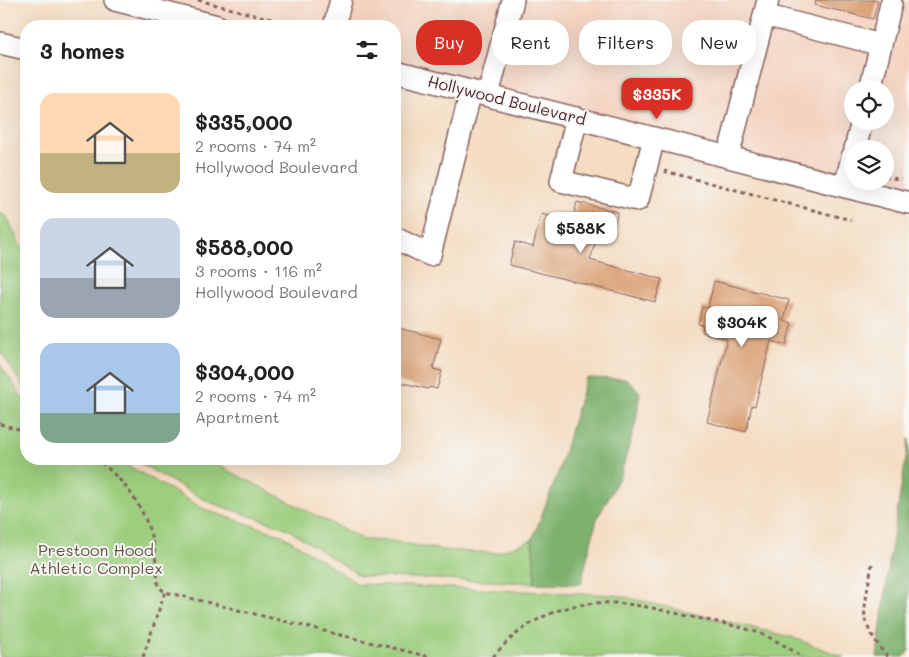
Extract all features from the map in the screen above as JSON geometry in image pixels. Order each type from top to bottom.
[{"type":"street","points":[[115,0],[141,17],[186,9],[206,20]]},
{"type":"street","points":[[336,20],[341,0]]},
{"type":"street","points":[[401,241],[430,255],[479,93],[513,0]]},
{"type":"street","points":[[872,80],[891,4]]},
{"type":"street","points":[[728,157],[766,8],[881,45]]},
{"type":"street","points":[[0,43],[20,48]]},
{"type":"street","name":"Hollywood Boulevard","points":[[401,74],[844,187]]},
{"type":"street","points":[[577,118],[561,181],[638,200],[654,138]]},
{"type":"street","name":"Hollywood Boulevard","points":[[857,190],[909,203]]},
{"type":"path","points":[[198,0],[274,20]]},
{"type":"path","points":[[647,166],[851,220]]},
{"type":"path","points":[[894,178],[909,182]]},
{"type":"path","points":[[0,424],[20,429]]},
{"type":"path","points":[[103,465],[129,489],[140,506],[154,545],[158,583],[165,592],[430,657]]},
{"type":"path","points":[[872,564],[865,619],[872,635],[888,657]]},
{"type":"path","points":[[143,657],[165,592]]},
{"type":"path","points":[[492,657],[522,629],[542,617],[586,604],[612,603],[651,608],[759,633],[790,648],[802,657]]},
{"type":"shaded area","points":[[153,0],[759,0],[754,20],[682,20],[682,65],[743,65],[722,146],[401,64],[401,20],[232,20]]},
{"type":"shaded area","points":[[776,0],[909,0],[909,193],[894,189],[894,140],[844,140],[844,177],[738,150]]},
{"type":"green space","points":[[0,212],[7,217],[20,245],[20,381],[0,351]]},
{"type":"green space","name":"Prestoon Hood Athletic Complex","points":[[0,364],[20,395],[20,465],[127,465],[206,510],[282,535],[358,584],[617,595],[791,637],[844,657],[0,657]]},
{"type":"green space","points":[[586,378],[627,379],[640,392],[636,421],[621,474],[597,519],[581,584],[534,583],[532,540],[558,473]]},
{"type":"green space","points":[[909,439],[909,650],[904,657],[877,657],[890,556]]},
{"type":"green space","points":[[143,465],[218,465],[364,540],[392,541],[442,550],[495,553],[532,540],[534,583],[360,576],[286,528],[209,502]]},
{"type":"building","points":[[816,0],[878,0],[873,19],[815,5]]},
{"type":"building","points":[[577,202],[618,212],[612,232],[599,229],[590,260],[662,279],[655,302],[509,265],[515,242],[533,247],[541,214],[572,222]]},
{"type":"building","points":[[714,281],[789,300],[784,321],[792,323],[786,345],[771,341],[755,406],[752,405],[746,432],[707,422],[727,339],[702,332],[703,325],[698,324],[702,307],[708,308]]},
{"type":"building","points":[[401,329],[441,339],[433,369],[442,371],[437,389],[429,387],[428,389],[401,382]]}]
